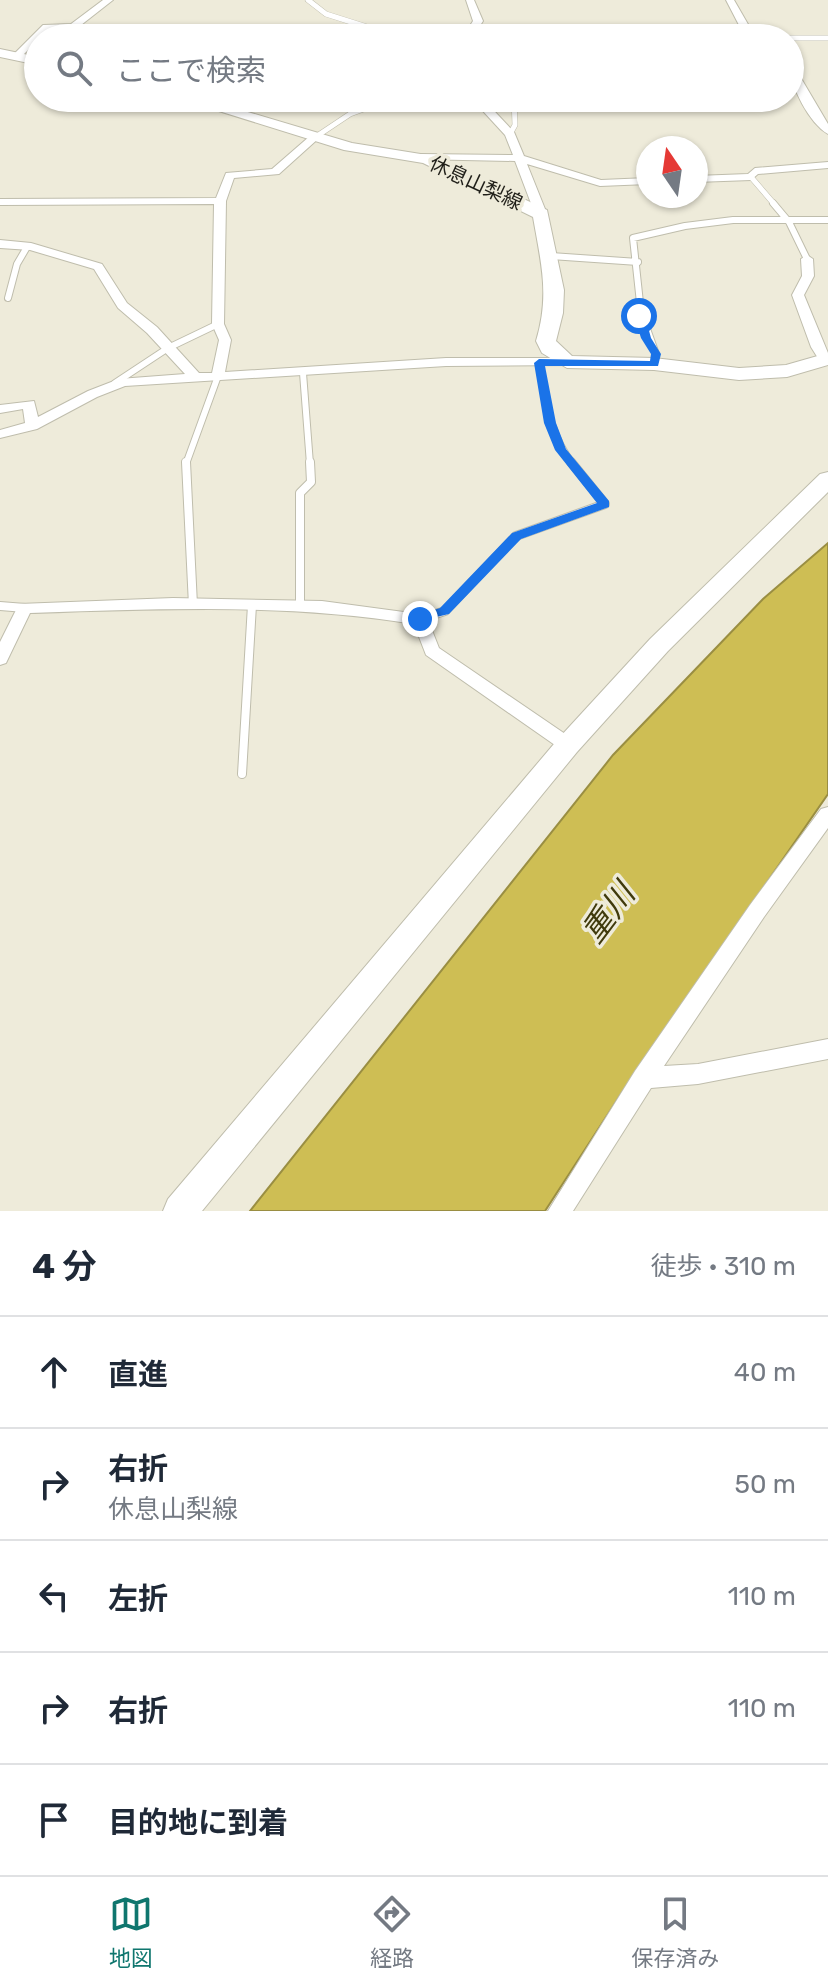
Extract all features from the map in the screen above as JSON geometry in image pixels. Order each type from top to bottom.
[{"type":"main road","points":[[0,53],[24,58]]},
{"type":"main road","name":"休息山梨線","points":[[230,112],[314,138],[438,162],[541,214],[551,256],[554,313],[546,341],[549,349],[567,362]]},
{"type":"main road","points":[[567,362],[654,364],[763,374],[787,371],[827,359]]},
{"type":"main road","points":[[180,1211],[568,745],[659,645],[828,479]]},
{"type":"street","points":[[77,24],[109,0]]},
{"type":"street","points":[[470,0],[478,21],[476,24]]},
{"type":"street","points":[[730,0],[743,24]]},
{"type":"street","points":[[17,56],[24,49]]},
{"type":"street","points":[[804,94],[828,131]]},
{"type":"street","points":[[489,112],[510,134],[541,214]]},
{"type":"street","points":[[218,376],[225,340],[218,324],[216,284],[220,201],[230,175],[275,172],[314,138]]},
{"type":"street","points":[[420,157],[520,158],[600,183],[636,182]]},
{"type":"street","points":[[708,179],[751,177],[755,171],[828,165]]},
{"type":"street","points":[[0,202],[220,201]]},
{"type":"street","points":[[0,244],[27,247],[98,267],[122,305],[194,376]]},
{"type":"street","points":[[807,259],[808,276],[798,295],[817,347],[827,359]]},
{"type":"street","points":[[0,434],[32,426],[111,386],[194,376],[303,373],[446,362],[567,362]]},
{"type":"street","points":[[0,409],[29,404],[32,426]]},
{"type":"street","points":[[0,659],[25,608],[300,604],[420,619],[432,651],[568,745]]},
{"type":"street","points":[[560,1211],[643,1078],[783,874],[828,814]]},
{"type":"street","points":[[643,1078],[698,1074],[828,1049]]},
{"type":"lane","points":[[308,0],[316,9],[361,24]]},
{"type":"lane","points":[[804,38],[828,38]]},
{"type":"lane","points":[[314,138],[356,112]]},
{"type":"lane","points":[[510,134],[515,125],[515,112]]},
{"type":"lane","points":[[751,177],[789,222],[807,259]]},
{"type":"lane","points":[[654,364],[656,354],[646,338],[639,316],[638,262],[633,238],[685,226],[733,220],[828,220]]},
{"type":"lane","points":[[8,298],[17,264],[27,247]]},
{"type":"lane","points":[[551,256],[638,262]]},
{"type":"lane","points":[[111,386],[168,348],[218,324]]},
{"type":"lane","points":[[420,619],[445,611],[516,536],[605,504],[561,450],[550,423],[539,363]]},
{"type":"lane","points":[[300,604],[300,493],[311,482],[303,373]]},
{"type":"lane","points":[[193,605],[186,462],[218,376]]},
{"type":"lane","points":[[242,774],[252,605]]},
{"type":"lane","points":[[0,606],[25,608]]},
{"type":"water","name":"重川","points":[[828,543],[828,794],[623,1091],[545,1211],[250,1211],[613,755],[763,599]]},
{"type":"route","points":[[420,619],[445,611],[516,536],[605,504],[561,450],[550,423],[539,363],[654,364],[656,354],[646,338],[639,316]]}]
